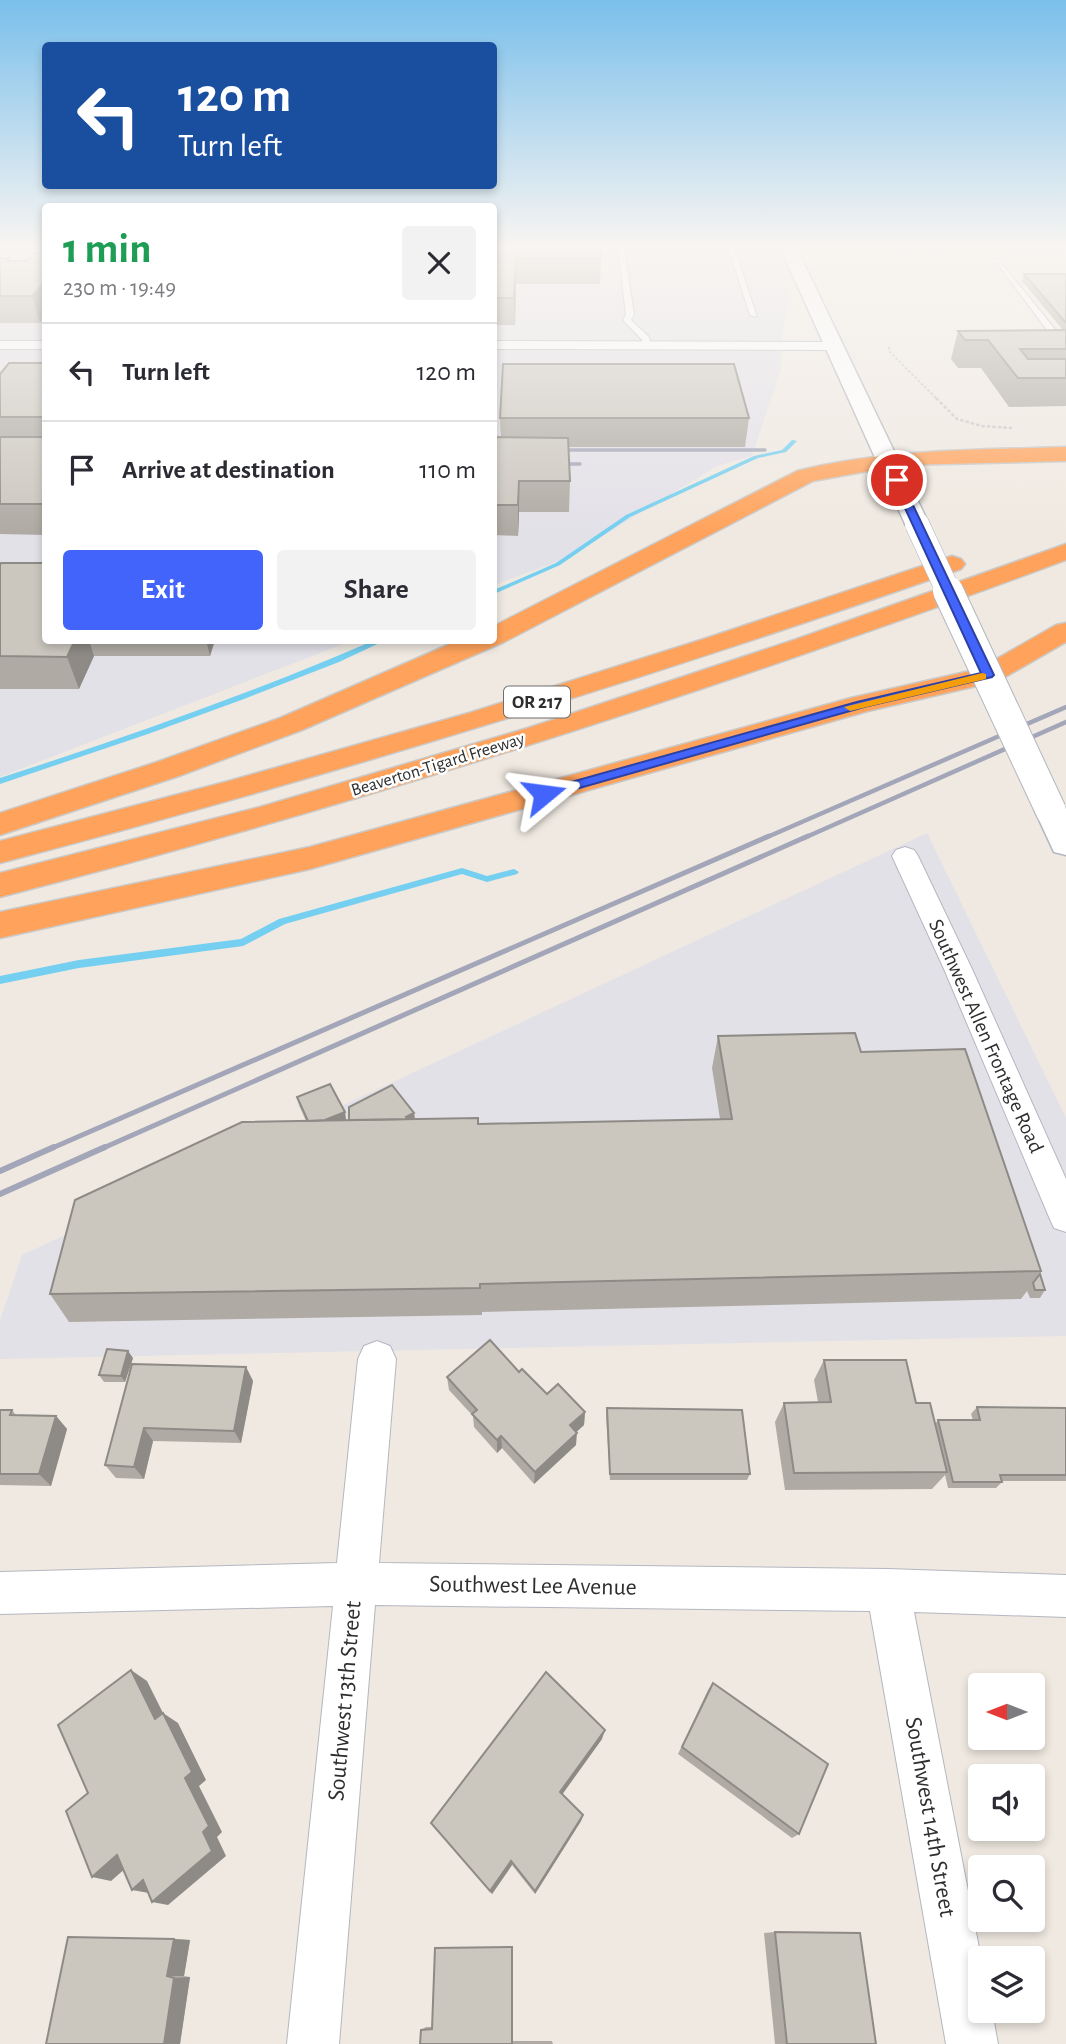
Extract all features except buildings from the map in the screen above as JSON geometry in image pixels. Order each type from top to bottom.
[{"type":"highway","points":[[497,634],[805,476],[842,465],[886,458],[1066,454]]},
{"type":"highway","name":"Beaverton-Tigard Freeway","points":[[0,852],[314,768],[538,702],[802,617],[1066,524]]},
{"type":"highway","name":"Beaverton-Tigard Freeway","points":[[0,885],[330,798],[621,709],[1066,551]]},
{"type":"highway","points":[[0,925],[310,858],[861,705],[988,675],[1066,631]]},
{"type":"highway","points":[[0,824],[168,769],[291,724],[474,644]]},
{"type":"main road","points":[[832,342],[1066,844]]},
{"type":"street","points":[[1,345],[42,345]]},
{"type":"street","points":[[497,345],[834,346]]},
{"type":"street","name":"Southwest Allen Frontage Road","points":[[905,856],[958,969],[1066,1217]]},
{"type":"street","name":"Southwest 13th Street","points":[[313,2044],[377,1359]]},
{"type":"street","name":"Southwest Lee Avenue","points":[[0,1593],[357,1584],[888,1590],[1066,1596]]},
{"type":"street","name":"Southwest 14th Street","points":[[888,1590],[972,2044]]},
{"type":"path","points":[[889,347],[889,351],[957,419],[982,426],[1019,428]]},
{"type":"shaded area","points":[[0,342],[42,342],[42,644],[343,644],[0,777]]},
{"type":"shaded area","points":[[497,342],[782,342],[781,369],[752,456],[717,466],[565,559],[497,584]]},
{"type":"shaded area","points":[[927,833],[1066,1118],[1066,1336],[0,1359],[0,1320],[22,1255]]},
{"type":"waterway","points":[[497,591],[558,564],[628,516],[756,457],[784,451],[794,441]]},
{"type":"waterway","points":[[0,781],[193,715],[373,644]]},
{"type":"waterway","points":[[0,980],[79,964],[243,942],[282,921],[462,871],[487,879],[514,872]]},
{"type":"railway","points":[[549,450],[765,450]]},
{"type":"railway","points":[[549,464],[580,464]]},
{"type":"railway","points":[[765,838],[1066,707]]},
{"type":"railway","points":[[804,838],[1066,722]]},
{"type":"railway","points":[[50,1149],[769,836]]},
{"type":"railway","points":[[101,1149],[808,836]]},
{"type":"railway","points":[[0,1171],[54,1147]]},
{"type":"railway","points":[[0,1194],[105,1147]]},
{"type":"slow traffic","points":[[850,707],[982,676]]},
{"type":"route","points":[[544,794],[861,705],[988,675],[897,480]]}]
